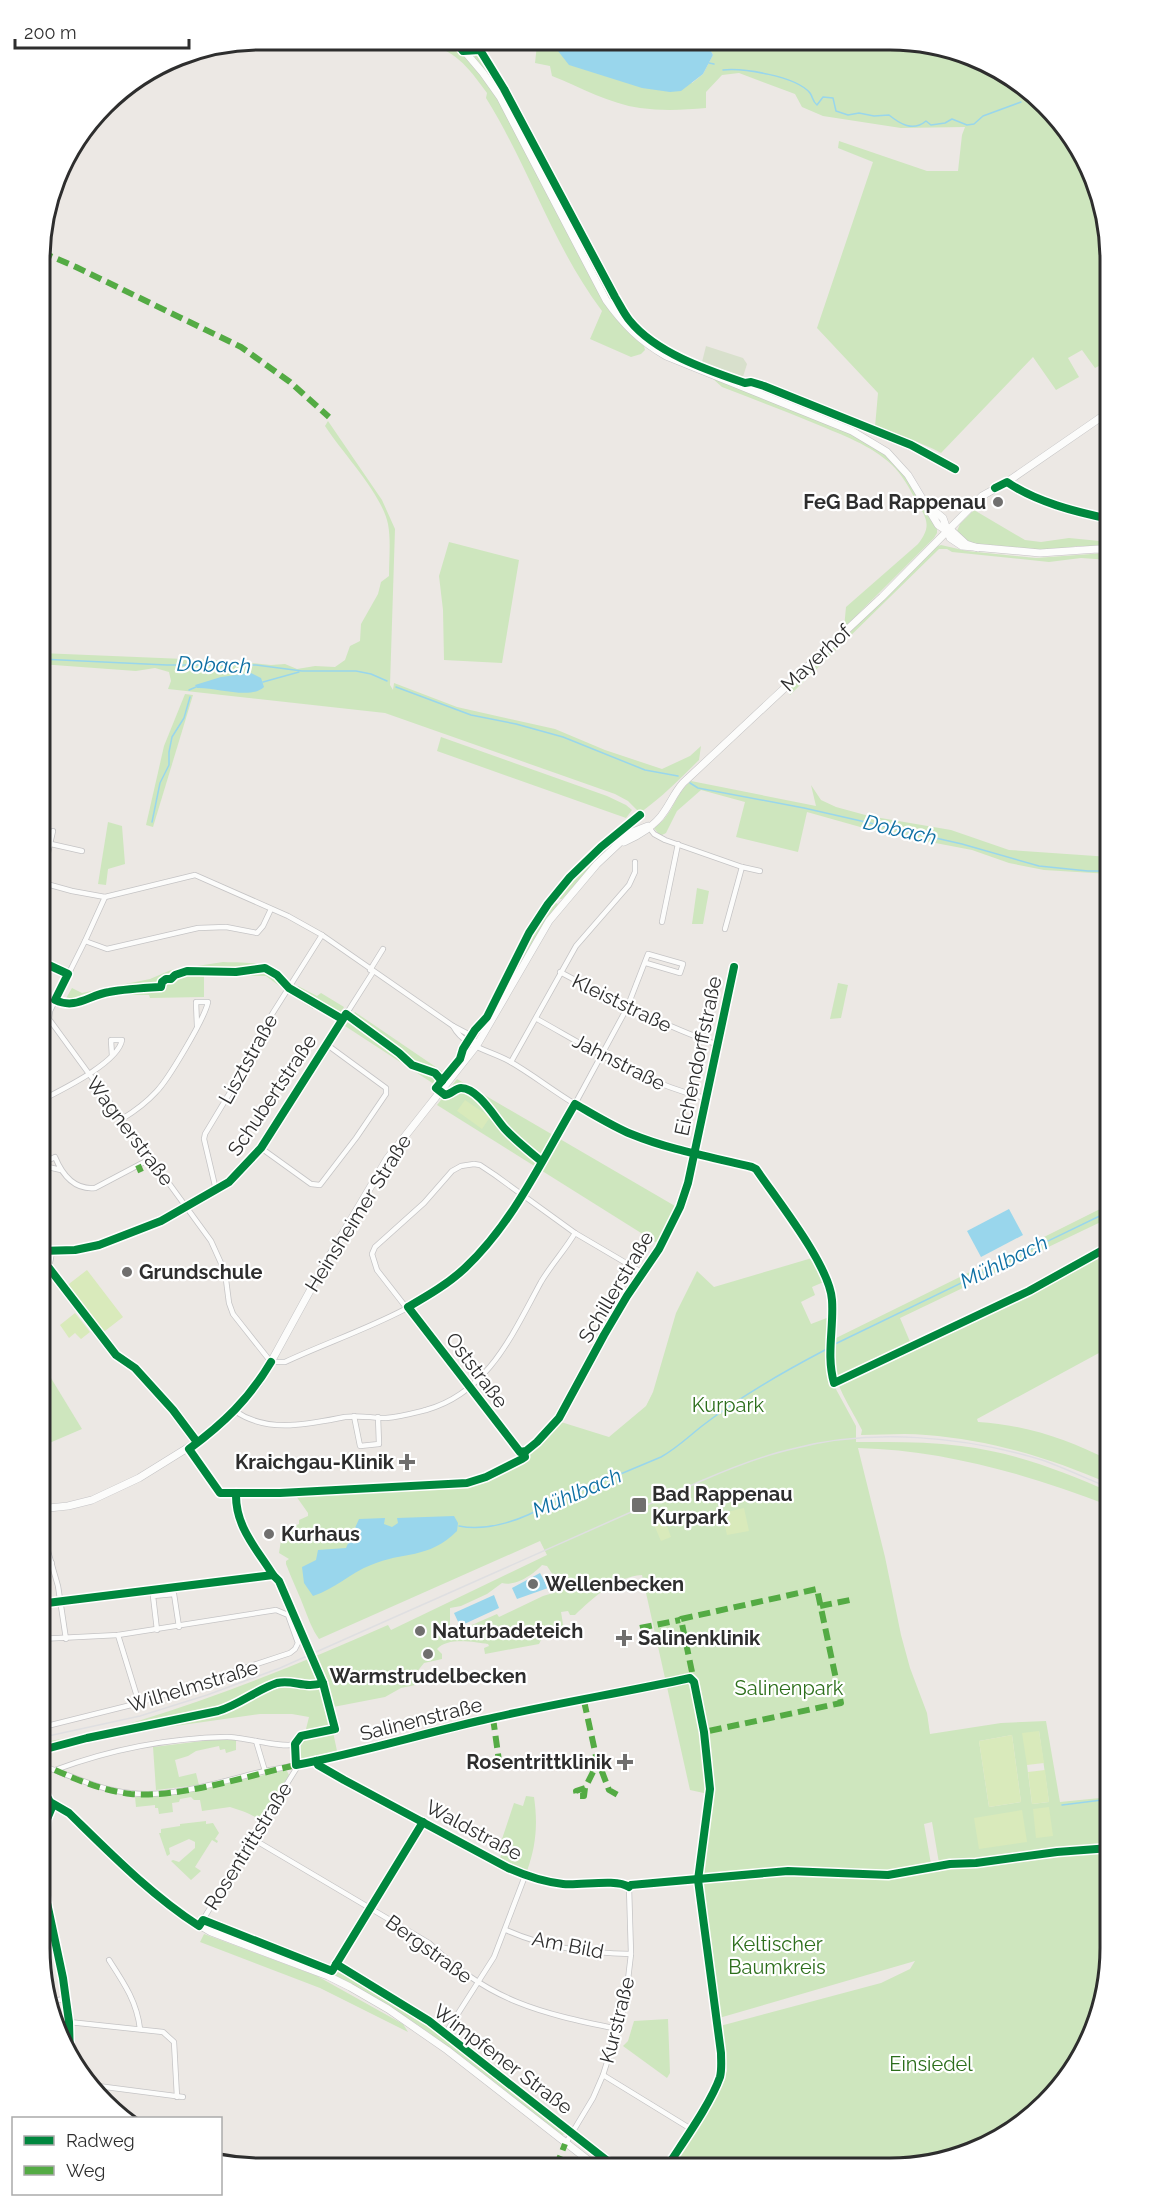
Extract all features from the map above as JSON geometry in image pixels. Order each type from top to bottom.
[{"type":"street","points":[[463,50],[500,97],[606,300],[622,322],[641,341],[666,357],[852,432],[887,452],[908,475],[924,501],[943,518],[953,542],[962,546],[1040,553],[1100,549]]},
{"type":"street","name":"Mayerhof","points":[[683,783],[882,597],[982,496],[1007,482],[1100,418]]},
{"type":"street","points":[[1007,482],[1020,490],[1049,501],[1081,513],[1100,517]]},
{"type":"street","name":"Heinsheimer Straße","points":[[50,1508],[68,1506],[106,1495],[157,1469],[189,1449],[235,1411],[259,1383],[272,1362],[326,1262],[387,1159],[477,1045],[549,921],[597,864],[635,830],[648,826],[663,813],[683,783]]},
{"type":"street","points":[[648,826],[654,834],[678,844],[742,867],[760,871]]},
{"type":"street","points":[[50,848],[53,831]]},
{"type":"street","points":[[51,844],[82,851]]},
{"type":"street","points":[[662,922],[678,844]]},
{"type":"street","points":[[511,1062],[576,946],[629,885],[635,872],[635,862]]},
{"type":"street","points":[[725,929],[742,867]]},
{"type":"street","points":[[50,885],[105,897],[195,875],[322,935],[371,971],[453,1026],[472,1036],[477,1045]]},
{"type":"street","name":"Wagnerstraße","points":[[50,1008],[86,941],[105,897]]},
{"type":"street","points":[[86,941],[107,949],[198,928],[226,927],[257,933],[271,909]]},
{"type":"street","name":"Lisztstraße","points":[[216,1190],[204,1140],[205,1134],[267,1031],[269,1019],[322,935]]},
{"type":"street","name":"Schubertstraße","points":[[52,1252],[99,1245],[161,1221],[236,1176],[261,1148],[383,949]]},
{"type":"street","points":[[574,1104],[627,1008],[648,954],[682,964],[680,973],[646,963]]},
{"type":"street","points":[[50,966],[68,974]]},
{"type":"street","name":"Eichendorffstraße","points":[[693,1152],[734,967]]},
{"type":"street","name":"Kleiststraße","points":[[560,972],[627,1008],[718,1045]]},
{"type":"street","points":[[123,1119],[145,1104],[159,1090],[206,1012],[208,1002],[196,1002],[197,1026]]},
{"type":"street","name":"Jahnstraße","points":[[537,1019],[602,1056],[654,1081],[705,1098]]},
{"type":"street","name":"Wagnerstraße","points":[[50,1024],[212,1241],[225,1272],[229,1303],[233,1314],[272,1362]]},
{"type":"street","points":[[453,1026],[457,1034],[467,1043],[477,1045],[511,1062],[574,1104],[628,1133],[661,1145],[693,1152]]},
{"type":"street","points":[[261,1148],[311,1184],[321,1185],[386,1094],[386,1088],[326,1044]]},
{"type":"street","points":[[50,1096],[88,1075],[112,1056]]},
{"type":"street","name":"Schillerstraße","points":[[520,1452],[526,1451],[537,1442],[559,1418],[604,1335],[659,1249],[680,1207],[688,1183],[693,1152]]},
{"type":"street","points":[[60,1170],[64,1176],[81,1187],[95,1188],[150,1159]]},
{"type":"street","name":"Oststraße","points":[[520,1452],[377,1270],[372,1258],[375,1247],[424,1203],[452,1171],[461,1166],[480,1164],[521,1195]]},
{"type":"street","points":[[272,1362],[285,1362],[408,1307],[432,1293],[464,1269],[498,1231],[521,1195],[575,1233],[644,1273]]},
{"type":"street","points":[[235,1411],[243,1417],[285,1426],[354,1416],[401,1415],[453,1399],[470,1388],[513,1336],[542,1280],[575,1233]]},
{"type":"street","points":[[50,1263],[52,1252]]},
{"type":"street","points":[[354,1416],[360,1446],[379,1444],[378,1417]]},
{"type":"street","points":[[189,1449],[220,1493]]},
{"type":"street","points":[[50,1556],[61,1602],[66,1639]]},
{"type":"street","points":[[50,1639],[118,1635],[157,1630],[179,1627],[174,1594],[153,1596],[157,1630]]},
{"type":"street","name":"Wilhelmstraße","points":[[50,1725],[139,1703],[237,1672],[290,1653],[298,1642],[288,1615],[276,1610],[179,1627]]},
{"type":"street","points":[[118,1635],[139,1703]]},
{"type":"street","name":"Salinenstraße","points":[[50,1768],[90,1785],[131,1794],[163,1793],[316,1761],[483,1720],[554,1706]]},
{"type":"street","points":[[55,1770],[78,1762],[153,1744],[229,1737],[266,1741],[286,1746],[295,1744]]},
{"type":"street","points":[[256,1741],[265,1771]]},
{"type":"street","name":"Waldstraße","points":[[316,1761],[318,1765],[344,1780],[525,1876],[565,1884],[618,1883],[628,1887]]},
{"type":"street","name":"Rosentrittstraße","points":[[201,1923],[296,1769],[296,1764]]},
{"type":"street","points":[[673,2158],[716,2085],[721,2069],[721,2053],[698,1880],[710,1797]]},
{"type":"street","name":"Wimpfener Straße","points":[[50,1800],[53,1805],[69,1813],[157,1895],[201,1923],[330,1974],[388,2009],[437,2043],[584,2158]]},
{"type":"street","points":[[50,1815],[53,1805]]},
{"type":"street","points":[[330,1974],[423,1822]]},
{"type":"street","name":"Bergstraße","points":[[253,1839],[429,1943],[446,1960],[478,1984],[514,2002],[547,2013],[618,2028]]},
{"type":"street","points":[[445,2034],[494,1957],[525,1876]]},
{"type":"street","name":"Kurstraße","points":[[565,2144],[593,2097],[603,2075],[618,2028],[628,1984],[631,1954],[628,1887]]},
{"type":"street","points":[[50,1922],[66,1998],[69,2036]]},
{"type":"street","name":"Am Bild","points":[[506,1930],[562,1948],[631,1954]]},
{"type":"street","points":[[110,1960],[132,1995],[140,2029]]},
{"type":"street","name":"Wimpfener Straße","points":[[336,1964],[429,2020],[604,2158]]},
{"type":"street","points":[[57,2000],[66,1998]]},
{"type":"street","points":[[69,2022],[163,2032],[174,2042],[180,2097],[103,2087]]},
{"type":"street","points":[[603,2075],[691,2129]]},
{"type":"green space","points":[[444,50],[460,50],[491,86],[601,297],[610,311],[644,346],[645,350],[641,354],[631,357],[590,339],[602,311],[569,260],[486,98],[487,93],[473,74]]},
{"type":"green space","points":[[536,50],[558,50],[692,83],[703,74],[713,55],[710,50],[890,50],[917,51],[957,61],[982,71],[1006,85],[1047,121],[1064,143],[1078,167],[1088,192],[1099,246],[1100,365],[1095,368],[1082,350],[1068,358],[1079,377],[1056,390],[1033,357],[941,453],[875,427],[878,393],[817,328],[873,162],[838,148],[839,141],[927,171],[958,171],[965,127],[901,128],[823,116],[802,107],[795,94],[739,73],[722,75],[706,92],[706,108],[648,109],[606,99],[552,76],[550,66],[535,63]]},
{"type":"green space","points":[[480,54],[509,101],[612,299],[621,314],[652,342],[650,344],[626,322],[607,296],[563,210],[474,59],[475,55]]},
{"type":"green space","points":[[706,346],[743,358],[747,364],[742,380],[701,366]]},
{"type":"green space","points":[[712,378],[859,437],[880,450],[900,468],[937,527],[934,538],[844,628],[846,607],[918,544],[923,537],[927,526],[922,511],[899,473],[875,452],[836,432],[722,387]]},
{"type":"green space","points":[[328,421],[382,500],[395,529],[390,685],[393,690],[394,683],[457,707],[555,729],[605,750],[662,769],[690,756],[701,746],[699,760],[640,813],[628,801],[615,794],[385,713],[168,689],[171,681],[169,672],[155,668],[136,671],[50,665],[50,653],[285,664],[297,669],[315,666],[335,667],[345,660],[350,646],[360,641],[361,624],[378,594],[381,582],[389,576],[388,524],[370,486],[325,426]]},
{"type":"green space","points":[[974,510],[1025,540],[1041,542],[1069,538],[1100,541],[1100,547],[1078,546],[1045,551],[980,545],[966,541],[957,531],[960,524]]},
{"type":"green space","points":[[449,542],[519,560],[502,663],[444,660],[443,610],[439,576]]},
{"type":"green space","points":[[941,545],[967,551],[1036,558],[1100,554],[1100,559],[1081,558],[1049,562],[939,549],[790,695],[788,689],[936,547]]},
{"type":"green space","points":[[185,694],[193,695],[153,827],[146,825],[164,746]]},
{"type":"green space","points":[[441,737],[607,796],[632,810],[626,818],[437,751]]},
{"type":"green space","points":[[691,781],[816,806],[811,785],[821,800],[836,807],[869,816],[951,830],[1009,850],[1100,856],[1100,873],[1044,870],[1009,863],[972,850],[878,832],[807,812],[798,852],[736,837],[745,802],[701,790],[677,811],[666,833],[660,836],[654,828],[665,818]]},
{"type":"green space","points":[[108,822],[122,826],[125,864],[108,869],[106,885],[98,884]]},
{"type":"green space","points":[[615,838],[618,839],[618,843],[562,899],[558,899],[556,897],[573,877]]},
{"type":"green space","points":[[697,888],[709,891],[703,924],[692,924]]},
{"type":"green space","points":[[552,901],[558,904],[537,935],[488,1022],[477,1033],[493,1009]]},
{"type":"green space","points":[[223,962],[259,964],[282,974],[290,981],[285,990],[266,976],[204,975],[204,997],[150,998],[149,995],[104,995],[77,1008],[61,1007],[72,988],[82,993],[150,979],[171,970]]},
{"type":"green space","points":[[838,983],[848,985],[841,1018],[830,1019]]},
{"type":"green space","points":[[298,986],[317,996],[321,993],[344,1007],[337,1019],[316,1006],[313,1009],[291,995]]},
{"type":"green space","points":[[355,1012],[446,1074],[437,1086],[345,1026]]},
{"type":"green space","points":[[457,1079],[675,1206],[657,1243],[437,1105]]},
{"type":"green space","points":[[465,1100],[490,1117],[482,1129],[457,1111]]},
{"type":"green space","points":[[1099,1209],[1099,1223],[900,1318],[911,1344],[1037,1282],[1099,1247],[1099,1353],[977,1419],[978,1422],[1013,1426],[1046,1434],[1094,1453],[1099,1456],[1099,1480],[1043,1458],[974,1441],[918,1434],[861,1435],[862,1430],[836,1378],[833,1367],[832,1340],[972,1271],[985,1269],[1040,1243],[1040,1239]]},
{"type":"green space","points":[[812,1258],[823,1272],[826,1281],[812,1287],[815,1295],[801,1302],[811,1324],[832,1316],[827,1354],[831,1380],[856,1426],[856,1442],[948,1444],[980,1449],[1037,1463],[1099,1488],[1099,1502],[1049,1484],[986,1466],[922,1454],[858,1448],[885,1557],[901,1635],[910,1668],[927,1713],[930,1734],[1001,1723],[1046,1721],[1060,1802],[1099,1798],[1099,1961],[1088,2015],[1078,2040],[1056,2075],[1028,2105],[1006,2122],[982,2136],[944,2150],[917,2156],[890,2158],[678,2158],[727,2071],[720,2026],[881,1983],[910,1969],[915,1961],[719,2018],[700,1877],[713,1795],[690,1790],[642,1575],[614,1584],[597,1595],[575,1615],[570,1615],[568,1611],[561,1612],[564,1630],[542,1638],[539,1644],[485,1654],[484,1648],[489,1646],[488,1644],[461,1641],[447,1643],[437,1649],[442,1654],[442,1659],[424,1663],[416,1673],[424,1678],[425,1683],[401,1688],[385,1697],[328,1708],[337,1751],[301,1759],[298,1746],[305,1733],[309,1717],[292,1714],[260,1714],[168,1727],[50,1752],[50,1741],[114,1728],[170,1711],[264,1677],[388,1625],[391,1630],[547,1555],[540,1541],[319,1639],[286,1564],[289,1559],[279,1553],[285,1530],[299,1524],[299,1520],[308,1516],[296,1496],[430,1488],[474,1479],[534,1449],[561,1422],[609,1437],[646,1406],[653,1392],[676,1313],[697,1271],[714,1287]],"holes":[[[542,1565],[547,1566],[563,1590],[543,1596],[499,1617],[497,1614],[458,1631],[452,1628],[455,1627],[450,1625],[450,1608],[461,1606],[487,1594],[502,1583],[513,1583],[529,1576]],[[1039,1731],[1049,1802],[1032,1804],[1027,1765]],[[1012,1735],[1021,1802],[989,1807],[979,1741]],[[932,1822],[939,1863],[931,1864],[924,1824]]]},
{"type":"green space","points":[[87,1270],[123,1317],[101,1334],[65,1287]]},
{"type":"green space","points":[[75,1313],[90,1332],[81,1339],[75,1333],[69,1338],[60,1325]]},
{"type":"green space","points":[[50,1376],[82,1429],[50,1443]]},
{"type":"green space","points":[[744,1508],[749,1531],[727,1535],[722,1513]]},
{"type":"green space","points":[[663,1515],[671,1537],[661,1541],[652,1520]]},
{"type":"green space","points":[[1039,1731],[1044,1763],[1027,1765],[1022,1733]]},
{"type":"green space","points":[[1012,1735],[1021,1802],[989,1807],[979,1741]]},
{"type":"green space","points":[[236,1739],[236,1750],[226,1753],[225,1749],[220,1750],[219,1746],[196,1751],[175,1760],[179,1777],[196,1773],[199,1785],[156,1790],[153,1747]]},
{"type":"green space","points":[[1045,1770],[1049,1802],[1032,1804],[1028,1772]]},
{"type":"green space","points":[[287,1771],[289,1775],[260,1820],[230,1807],[202,1811],[200,1800],[194,1800],[191,1797],[172,1803],[173,1812],[159,1814],[155,1805],[136,1807],[135,1797],[198,1790]]},
{"type":"green space","points":[[526,1796],[534,1797],[536,1816],[534,1844],[527,1871],[500,1858],[505,1844],[501,1842],[514,1803],[523,1806]]},
{"type":"green space","points":[[1049,1807],[1053,1836],[1036,1838],[1033,1809]]},
{"type":"green space","points":[[1022,1810],[1027,1842],[979,1849],[974,1818]]},
{"type":"green space","points":[[206,1821],[206,1824],[213,1823],[219,1833],[215,1839],[218,1841],[217,1843],[212,1840],[195,1867],[201,1871],[191,1880],[171,1861],[179,1862],[195,1848],[195,1842],[189,1839],[169,1848],[170,1854],[167,1856],[159,1833],[161,1829],[180,1826],[180,1824]]},
{"type":"green space","points":[[204,1934],[317,1976],[403,2024],[408,2032],[320,1988],[200,1942]]},
{"type":"green space","points":[[336,1971],[361,1983],[410,2013],[560,2127],[565,2134],[562,2135],[425,2030],[367,1993],[336,1977],[334,1974]]},
{"type":"green space","points":[[668,2019],[670,2073],[667,2078],[623,2046],[628,2041],[634,2021]]},
{"type":"water","points":[[710,50],[713,55],[703,74],[681,91],[670,92],[642,88],[569,65],[558,51]]},
{"type":"water","points":[[251,673],[261,678],[264,687],[258,691],[242,693],[197,688],[195,685],[221,677]]},
{"type":"water","points":[[1009,1209],[1023,1235],[981,1257],[967,1231]]},
{"type":"water","points":[[454,1516],[458,1523],[457,1531],[436,1547],[371,1565],[313,1596],[304,1583],[302,1567],[316,1560],[318,1550],[346,1548],[359,1519],[385,1518],[384,1524],[392,1527],[398,1523],[397,1518]]},
{"type":"water","name":"Wellenbecken","points":[[540,1573],[548,1588],[517,1599],[512,1588]]},
{"type":"water","points":[[494,1595],[499,1608],[460,1626],[454,1613]]},
{"type":"waterway","points":[[709,63],[714,64]]},
{"type":"waterway","points":[[723,70],[769,74],[803,87],[810,93],[817,105],[823,97],[833,98],[836,111],[848,115],[859,113],[874,116],[889,115],[907,126],[916,126],[926,121],[931,125],[945,123],[952,119],[967,125],[974,124],[983,116],[1021,102]]},
{"type":"waterway","name":"Dobach","points":[[50,659],[167,665],[256,665],[302,671],[356,671],[387,681]]},
{"type":"waterway","points":[[263,682],[299,672]]},
{"type":"waterway","points":[[189,690],[196,687]]},
{"type":"waterway","name":"Dobach","points":[[396,687],[471,715],[563,737],[645,770],[678,776]]},
{"type":"waterway","points":[[152,822],[160,783],[169,765],[172,737],[184,718],[190,697]]},
{"type":"waterway","name":"Dobach","points":[[690,783],[698,788],[804,808],[962,844],[1039,866],[1100,871]]},
{"type":"waterway","name":"Mühlbach","points":[[833,1345],[1099,1216]]},
{"type":"waterway","name":"Mühlbach","points":[[459,1526],[482,1527],[506,1523],[661,1457],[746,1395],[825,1350]]},
{"type":"waterway","name":"Mühlbach","points":[[228,1578],[263,1574]]},
{"type":"waterway","name":"Mühlbach","points":[[196,1582],[225,1579]]},
{"type":"waterway","name":"Mühlbach","points":[[97,1594],[192,1582]]},
{"type":"waterway","name":"Mühlbach","points":[[63,1598],[92,1595]]},
{"type":"waterway","points":[[1062,1805],[1099,1800]]},
{"type":"railway","points":[[50,1736],[140,1716],[207,1695],[280,1668],[712,1476],[792,1449],[854,1438],[949,1440],[981,1445],[1042,1460],[1099,1483]]},
{"type":"marked path","points":[[50,256],[241,347],[290,382],[329,417]]},
{"type":"marked path","points":[[138,1165],[141,1172]]},
{"type":"marked path","points":[[692,1672],[681,1619],[817,1589],[841,1703],[704,1732]]},
{"type":"marked path","points":[[820,1606],[855,1599]]},
{"type":"marked path","points":[[640,1628],[680,1620]]},
{"type":"marked path","points":[[584,1701],[596,1756],[609,1790],[618,1795]]},
{"type":"marked path","points":[[493,1718],[500,1768]]},
{"type":"marked path","points":[[55,1770],[112,1791],[150,1794],[171,1793],[235,1780],[296,1765],[296,1760]]},
{"type":"marked path","points":[[585,1788],[584,1796],[577,1796],[576,1791],[585,1788],[593,1772],[601,1770]]},
{"type":"marked path","points":[[560,2158],[565,2144]]},
{"type":"cycle path","points":[[462,50],[480,50]]},
{"type":"cycle path","points":[[480,50],[504,89],[615,297],[628,318],[641,332],[668,351],[699,366],[745,383],[751,382],[764,386],[911,445],[955,469]]},
{"type":"cycle path","points":[[995,488],[1007,482],[1043,501],[1100,516]]},
{"type":"cycle path","points":[[541,1161],[509,1133],[474,1093],[461,1088],[445,1095],[436,1088],[460,1059],[463,1049],[475,1030],[487,1017],[529,933],[548,904],[570,877],[601,847],[640,815]]},
{"type":"cycle path","points":[[50,966],[68,974],[55,1000],[63,1003],[76,1003],[115,991],[161,987],[162,982],[166,979],[187,971],[236,972],[265,968],[277,975],[289,988],[342,1019]]},
{"type":"cycle path","points":[[694,1154],[734,967]]},
{"type":"cycle path","points":[[50,1251],[75,1250],[99,1245],[161,1221],[229,1182],[261,1148],[346,1014],[412,1065],[435,1073],[442,1081]]},
{"type":"cycle path","points":[[575,1104],[631,1134],[694,1154],[680,1207],[659,1249],[627,1296],[559,1418],[537,1442],[526,1451],[520,1452],[408,1307],[452,1279],[498,1231],[526,1190],[575,1104]]},
{"type":"cycle path","points":[[694,1154],[756,1169],[813,1252],[829,1286],[832,1300],[830,1352],[834,1383],[1029,1291],[1099,1252]]},
{"type":"cycle path","points":[[50,1269],[116,1355],[135,1368],[173,1410],[197,1442]]},
{"type":"cycle path","points":[[271,1362],[254,1388],[235,1410],[189,1449],[220,1493],[280,1493],[467,1483],[486,1477],[522,1459],[525,1457],[524,1452]]},
{"type":"cycle path","points":[[236,1493],[243,1527],[254,1547],[279,1581],[323,1683],[335,1729],[301,1736],[295,1744],[296,1765],[535,1709],[690,1678],[694,1682],[704,1732],[710,1789],[698,1880],[721,2053],[721,2068],[720,2077],[710,2099],[673,2158]]},
{"type":"cycle path","points":[[50,1603],[273,1575]]},
{"type":"cycle path","points":[[50,1748],[218,1711],[277,1683],[310,1685],[323,1683]]},
{"type":"cycle path","points":[[316,1761],[318,1765],[344,1780],[508,1868],[548,1882],[563,1884],[616,1883],[629,1887],[788,1871],[888,1875],[950,1864],[1099,1849]]},
{"type":"cycle path","points":[[50,1802],[69,1813],[148,1887],[199,1926],[203,1920],[332,1971],[423,1822]]},
{"type":"cycle path","points":[[50,1812],[53,1805]]},
{"type":"cycle path","points":[[50,1917],[63,1978],[69,2036]]},
{"type":"cycle path","points":[[336,1964],[429,2021],[604,2158]]},
{"type":"place","name":"FeG Bad Rappenau","points":[[998,502]]},
{"type":"place","name":"Grundschule","points":[[127,1272]]},
{"type":"place","name":"Kraichgau-Klinik","points":[[407,1462]]},
{"type":"place","name":"Bad Rappenau Kurpark","points":[[639,1505]]},
{"type":"place","name":"Kurhaus","points":[[269,1534]]},
{"type":"place","name":"Wellenbecken","points":[[533,1584]]},
{"type":"place","name":"Naturbadeteich","points":[[420,1631]]},
{"type":"place","name":"Salinenklinik","points":[[624,1638]]},
{"type":"place","name":"Warmstrudelbecken","points":[[428,1654]]},
{"type":"place","name":"Rosentrittklinik","points":[[625,1762]]},
{"type":"park label","name":"Kurpark","points":[[728,1405]]},
{"type":"park label","name":"Salinenpark","points":[[789,1688]]},
{"type":"park label","name":"Keltischer Baumkreis","points":[[777,1956]]},
{"type":"park label","name":"Einsiedel","points":[[931,2064]]}]
